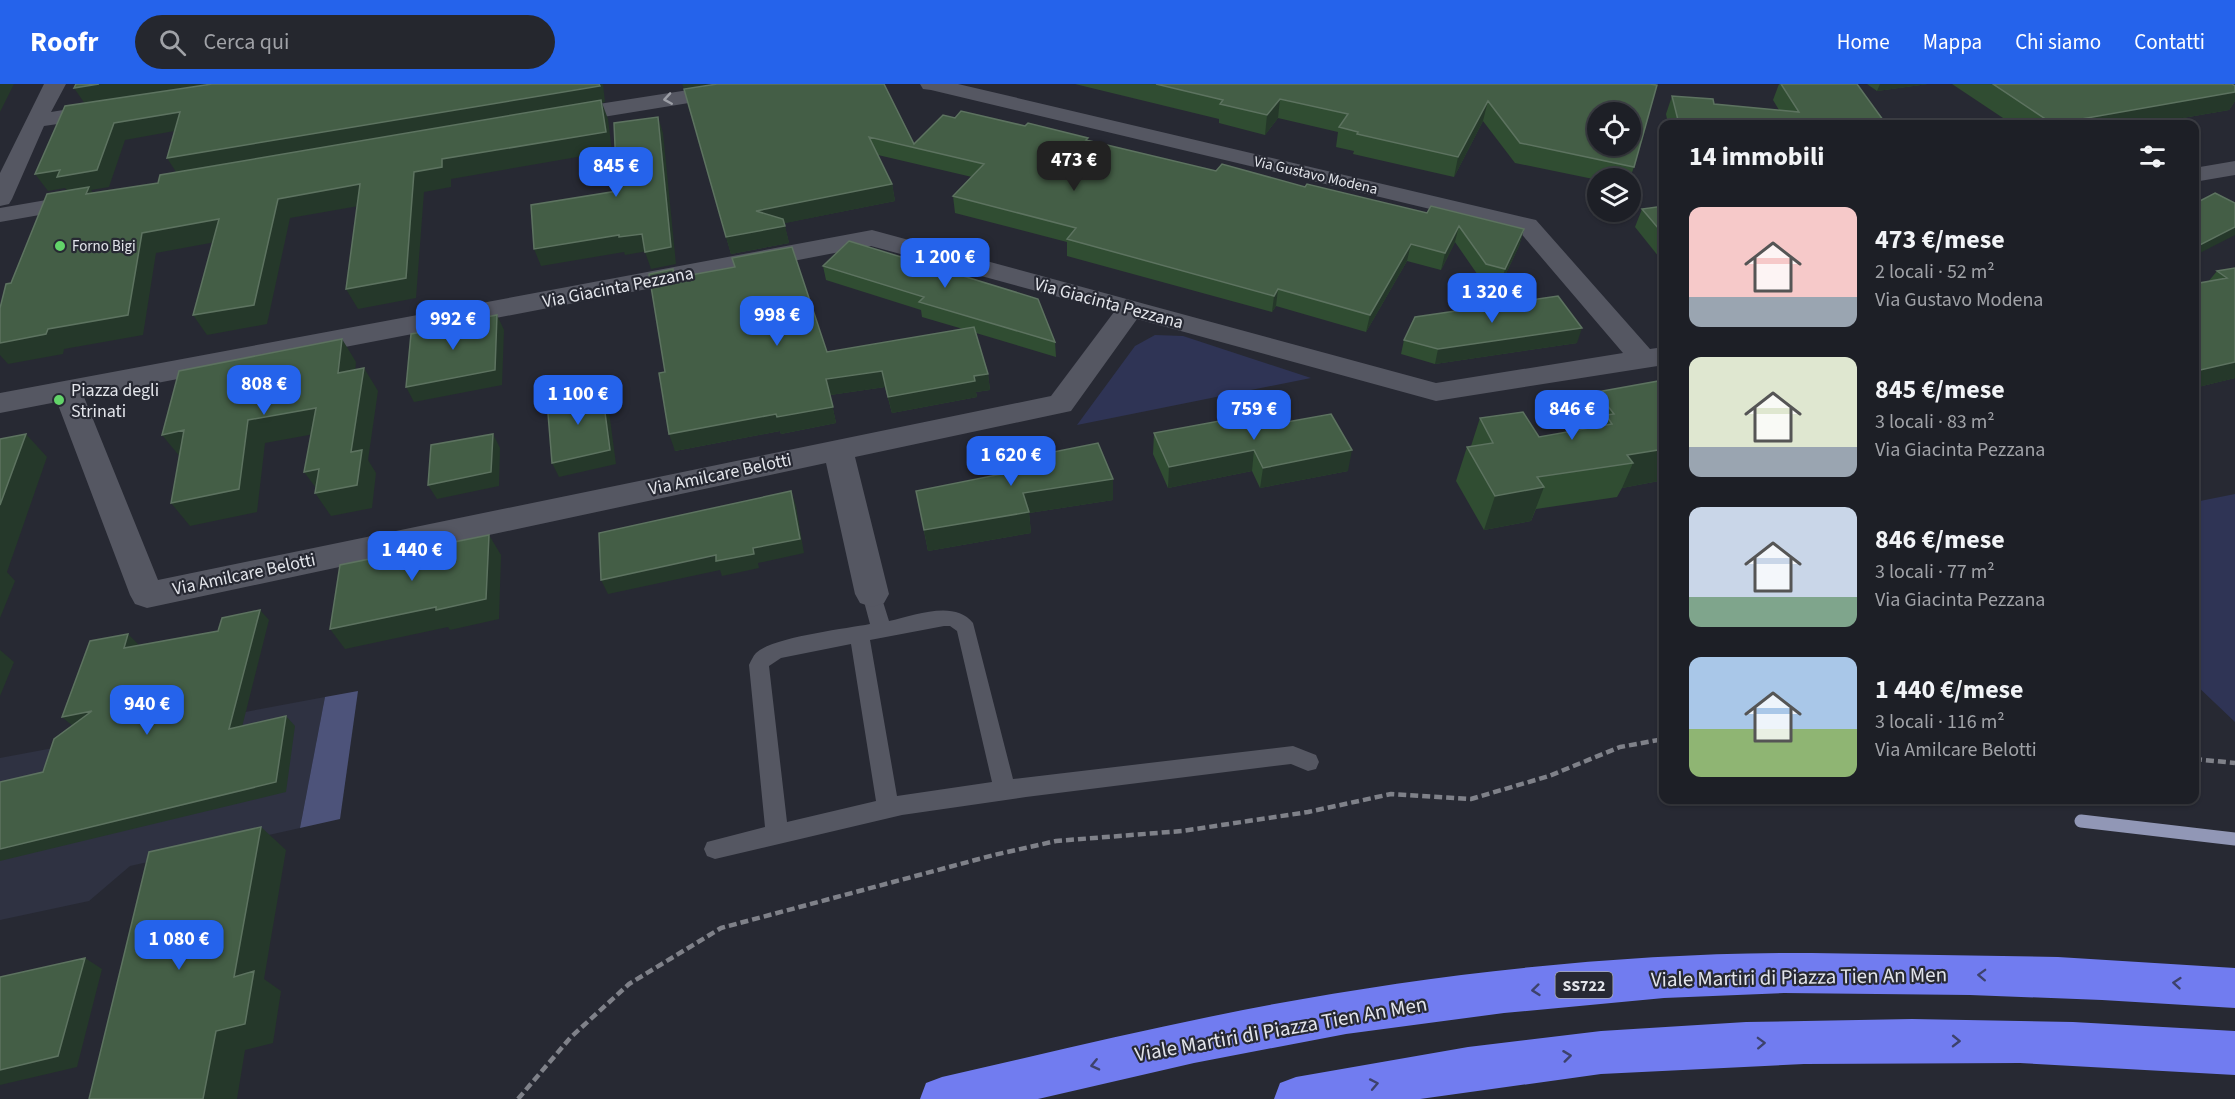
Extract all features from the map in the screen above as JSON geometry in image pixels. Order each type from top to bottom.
[{"type":"highway","name":"Viale Martiri di Piazza Tien An Men","points":[[942,1099],[1212,1039],[1343,1014],[1462,997],[1619,981],[1771,973],[1951,974],[2146,981],[2235,988]]},
{"type":"highway","points":[[1296,1099],[1420,1076],[1573,1055],[1709,1044],[1889,1040],[2047,1043],[2235,1053]]},
{"type":"street","points":[[0,199],[35,121],[55,84]]},
{"type":"street","points":[[534,122],[636,94],[768,84]]},
{"type":"street","name":"Via Gustavo Modena","points":[[931,84],[1527,225],[1654,358]]},
{"type":"street","points":[[35,121],[132,106]]},
{"type":"street","points":[[2199,174],[2235,168]]},
{"type":"street","points":[[0,215],[105,196]]},
{"type":"street","name":"Via Giacinta Pezzana","points":[[67,390],[872,238],[1436,392],[1654,358]]},
{"type":"street","name":"Via Amilcare Belotti","points":[[67,390],[147,595],[1061,404],[1130,309]]},
{"type":"street","points":[[0,403],[67,390]]},
{"type":"street","points":[[838,449],[872,594]]},
{"type":"lane","points":[[872,594],[881,630]]},
{"type":"lane","points":[[777,834],[759,665],[763,659],[776,651],[859,634],[944,618],[953,618],[961,622],[966,629],[1005,790]]},
{"type":"lane","points":[[859,634],[888,808]]},
{"type":"lane","points":[[715,849],[888,808],[1005,790],[1293,755],[1308,762]]},
{"type":"path","points":[[518,1099],[571,1037],[629,984],[721,928],[994,855],[1056,842],[1182,831],[1308,812],[1392,794],[1471,799],[1549,776],[1620,747],[1659,740]]},
{"type":"path","points":[[2199,759],[2235,763]]},
{"type":"shaded area","points":[[1155,335],[1183,336],[1311,378],[1077,425],[1135,346]]},
{"type":"shaded area","points":[[2235,494],[2235,722],[2199,688],[2199,501]]},
{"type":"shaded area","points":[[358,691],[340,819],[300,828],[325,697]]},
{"type":"shaded area","points":[[325,697],[300,828],[130,866],[89,901],[0,920],[0,758]]},
{"type":"building","points":[[76,84],[99,84],[74,88]]},
{"type":"building","points":[[212,84],[599,84],[600,86],[167,158],[180,112],[114,123],[97,170],[57,177],[60,170],[35,174],[65,106]]},
{"type":"building","points":[[717,84],[884,84],[914,144],[943,115],[955,118],[961,111],[1025,126],[1028,123],[1088,138],[1086,140],[1216,171],[1222,164],[1305,187],[1307,184],[1427,213],[1431,206],[1524,229],[1505,269],[1486,264],[1459,226],[1445,253],[1411,244],[1370,315],[1278,289],[1274,296],[1067,239],[1076,228],[953,196],[984,164],[869,137],[892,184],[756,211],[783,219],[785,226],[726,237],[684,89]]},
{"type":"building","points":[[1156,84],[1657,85],[1641,142],[1641,102],[1587,102],[1587,156],[1637,156],[1634,167],[1520,143],[1488,101],[1458,157],[1357,134],[1358,132],[1339,127],[1348,114],[1280,99],[1267,115],[1220,104],[1223,100]]},
{"type":"building","points":[[1781,84],[1857,84],[1883,120],[1678,120],[1672,96],[1713,99],[1714,104],[1799,112]]},
{"type":"building","points":[[1993,84],[2232,84],[2235,86],[2235,92],[2076,120],[2047,120]]},
{"type":"building","points":[[601,100],[606,132],[442,159],[442,167],[414,172],[406,278],[346,289],[360,184],[278,199],[254,305],[193,315],[219,219],[142,233],[128,315],[48,329],[46,334],[0,343],[0,308],[6,284],[11,283],[47,194],[89,187],[86,194],[158,183],[160,175]]},
{"type":"building","points":[[658,117],[671,247],[645,252],[642,234],[619,237],[619,235],[534,249],[531,205],[617,191],[614,123]]},
{"type":"building","points":[[2215,193],[2235,203],[2235,227],[2199,245],[2199,201]]},
{"type":"building","points":[[1659,207],[1659,229],[1642,209]]},
{"type":"building","points":[[849,241],[1038,299],[1055,342],[919,302],[924,297],[823,266]]},
{"type":"building","points":[[792,247],[827,352],[974,327],[988,374],[974,376],[975,381],[888,397],[882,371],[826,379],[833,407],[777,417],[776,414],[669,434],[659,373],[665,372],[649,274],[673,269],[674,278],[735,267],[732,258]]},
{"type":"building","points":[[2235,268],[2235,362],[2199,370],[2199,283],[2227,278],[2217,271]]},
{"type":"building","points":[[1558,296],[1582,328],[1438,349],[1404,340],[1415,317]]},
{"type":"building","points":[[497,315],[495,370],[406,387],[411,334],[428,331],[427,328]]},
{"type":"building","points":[[342,339],[338,373],[364,368],[351,452],[362,450],[357,485],[315,493],[319,469],[304,472],[316,408],[248,420],[239,489],[171,503],[184,430],[162,435],[179,371]]},
{"type":"building","points":[[1659,381],[1659,450],[1627,455],[1633,463],[1537,477],[1544,487],[1495,496],[1467,447],[1493,443],[1480,418],[1523,412],[1539,437],[1612,424],[1606,415],[1614,414],[1597,392]]},
{"type":"building","points":[[602,390],[610,450],[552,463],[547,401]]},
{"type":"building","points":[[1331,414],[1352,450],[1263,468],[1254,450],[1169,467],[1154,433],[1241,417],[1247,429]]},
{"type":"building","points":[[26,434],[0,505],[0,439]]},
{"type":"building","points":[[493,434],[491,472],[428,485],[431,445]]},
{"type":"building","points":[[1098,443],[1113,479],[1023,493],[1029,512],[924,530],[916,491],[1012,472],[1008,461]]},
{"type":"building","points":[[791,491],[800,539],[753,548],[754,554],[716,561],[716,555],[601,580],[599,533]]},
{"type":"building","points":[[489,535],[486,599],[330,629],[340,565]]},
{"type":"building","points":[[260,610],[229,729],[286,716],[276,782],[0,849],[0,782],[43,772],[54,739],[92,711],[62,717],[90,641],[128,634],[124,648],[218,631],[222,618]]},
{"type":"building","points":[[261,827],[234,977],[254,971],[245,1024],[216,1031],[203,1099],[89,1099],[149,852]]},
{"type":"building","points":[[85,958],[58,1056],[0,1070],[0,977]]},
{"type":"waterway","points":[[2081,821],[2235,839]]},
{"type":"place","name":"Forno Bigi","points":[[60,246]]},
{"type":"place","name":"Piazza degli Strinati","points":[[59,400]]}]
